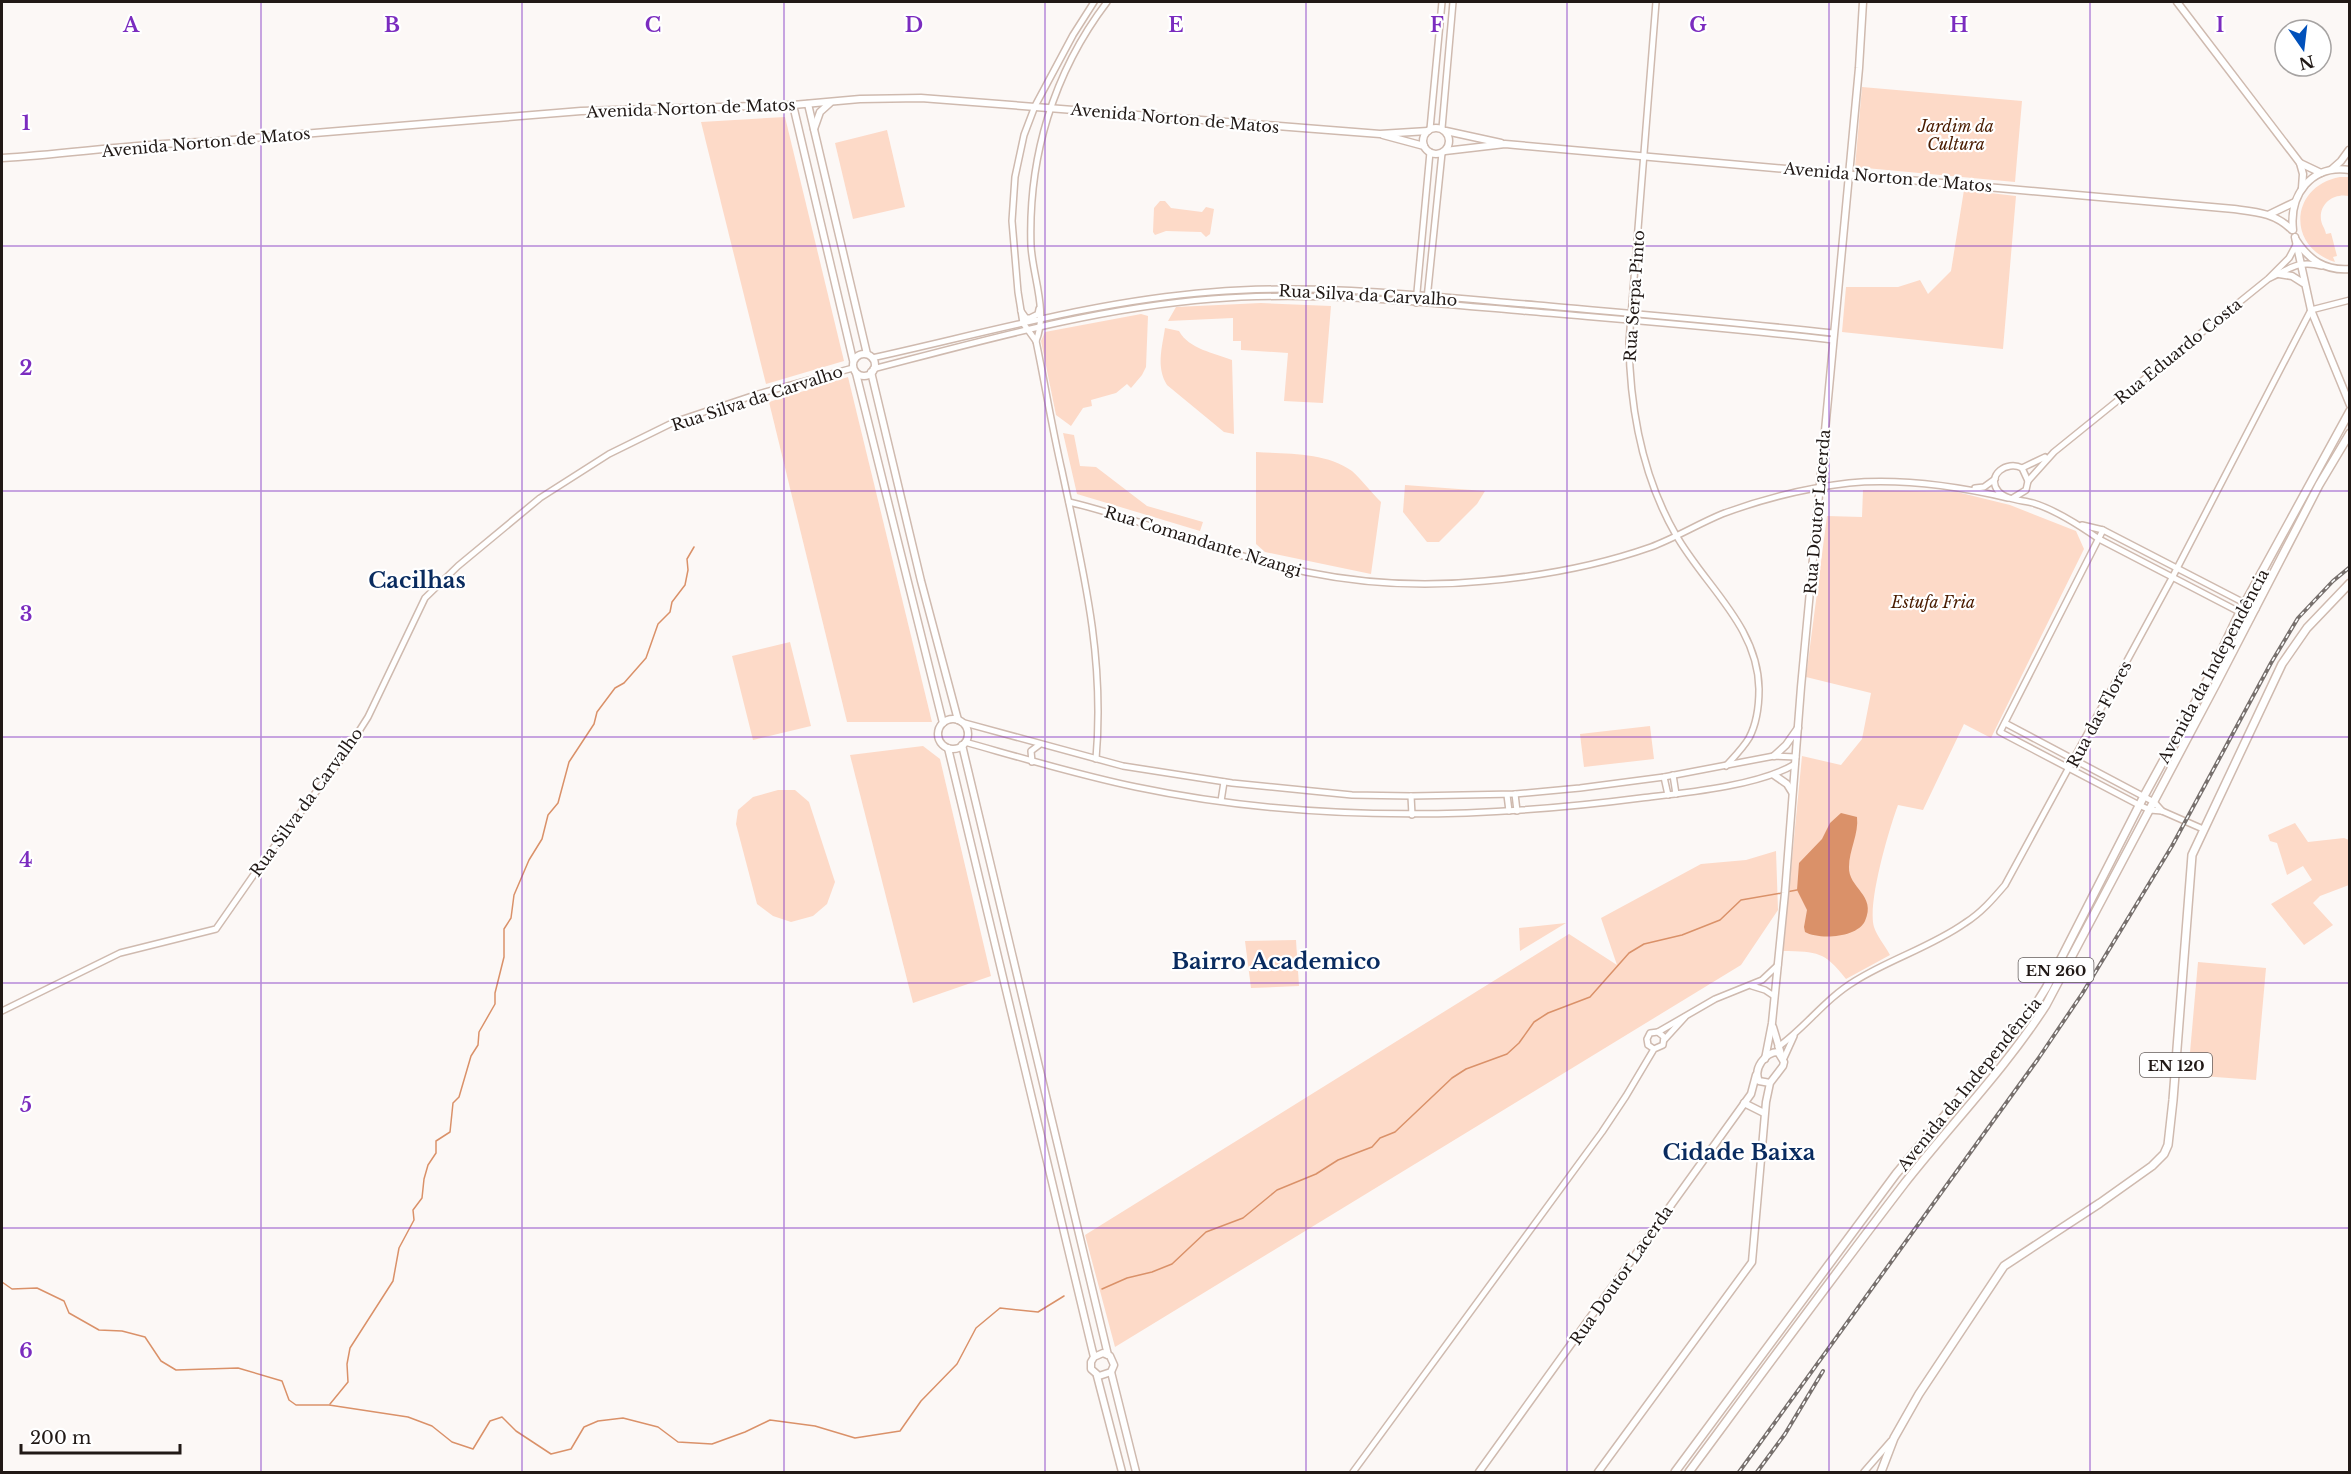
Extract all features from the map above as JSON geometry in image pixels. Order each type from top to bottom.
[{"type":"main road","name":"Rua Doutor Lacerda","points":[[1765,1059],[1772,1023],[1778,965],[1863,2]]},
{"type":"main road","points":[[2177,2],[2300,163],[2303,174],[2302,188],[2295,202],[2292,230],[2311,310],[2349,405]]},
{"type":"main road","name":"Avenida Norton de Matos","points":[[2,158],[53,155],[169,142],[207,142],[581,111],[793,105],[860,99],[921,98],[1380,134],[1429,130]]},
{"type":"main road","points":[[813,132],[820,112],[831,102]]},
{"type":"main road","points":[[808,104],[813,132],[870,356],[921,581],[959,721],[967,731],[964,744],[1108,1355],[1113,1362],[1111,1372],[1136,1473]]},
{"type":"main road","points":[[793,105],[854,367],[943,723]]},
{"type":"main road","points":[[1429,130],[1444,130],[1450,141],[1443,152],[1430,152],[1424,146],[1424,136],[1429,130]]},
{"type":"main road","name":"Avenida Norton de Matos","points":[[1444,130],[1505,144],[2270,214]]},
{"type":"main road","name":"Avenida Norton de Matos","points":[[1380,134],[1424,146]]},
{"type":"main road","name":"Avenida Norton de Matos","points":[[1443,152],[1505,144]]},
{"type":"main road","points":[[2331,170],[2349,150],[2349,145]]},
{"type":"main road","points":[[2300,163],[2321,173]]},
{"type":"main road","points":[[2302,188],[2321,173],[2331,170],[2349,170]]},
{"type":"main road","points":[[2270,214],[2295,202]]},
{"type":"main road","points":[[2270,214],[2283,220],[2292,230]]},
{"type":"main road","points":[[2295,241],[2306,255],[2323,266],[2339,270],[2349,269]]},
{"type":"main road","points":[[2279,274],[2296,277],[2304,286]]},
{"type":"main road","points":[[854,367],[860,354],[870,356]]},
{"type":"main road","points":[[854,367],[865,375],[872,370]]},
{"type":"main road","name":"Avenida da Independência","points":[[1675,1473],[1896,1174],[2020,1027],[2046,988],[2139,805],[2208,679],[2240,612],[2282,539],[2349,411]]},
{"type":"main road","name":"Avenida da Independência","points":[[1689,1473],[1863,1238],[2015,1049],[2053,993],[2319,485],[2349,433]]},
{"type":"main road","points":[[2282,539],[2289,544]]},
{"type":"main road","name":"EN 120","points":[[1881,1473],[1894,1438],[1919,1394],[2004,1266],[2100,1203],[2152,1166],[2164,1154],[2168,1144],[2173,1100],[2192,855],[2286,658],[2307,628],[2349,583]]},
{"type":"main road","points":[[2208,679],[2216,684]]},
{"type":"main road","points":[[959,721],[950,720],[943,723],[938,737],[941,744],[948,748],[955,749],[964,744]]},
{"type":"main road","points":[[1774,756],[1786,745],[1798,727]]},
{"type":"main road","points":[[2176,738],[2185,743]]},
{"type":"main road","points":[[948,748],[1094,1357]]},
{"type":"main road","points":[[1774,775],[1787,784],[1792,792]]},
{"type":"main road","name":"Rua Doutor Lacerda","points":[[1772,1023],[1782,1056]]},
{"type":"main road","name":"Rua Doutor Lacerda","points":[[1479,1473],[1752,1093],[1756,1074],[1765,1059],[1778,1047]]},
{"type":"main road","points":[[1598,1473],[1752,1262],[1764,1113],[1770,1083],[1783,1066],[1782,1056],[1771,1053]]},
{"type":"main road","points":[[1756,1074],[1759,1081],[1770,1083]]},
{"type":"main road","points":[[1744,1103],[1764,1113]]},
{"type":"main road","points":[[1950,1112],[1959,1118]]},
{"type":"main road","points":[[1853,1231],[1863,1238]]},
{"type":"main road","points":[[1847,1240],[1857,1247]]},
{"type":"main road","points":[[1108,1355],[1098,1354],[1090,1366],[1097,1376],[1122,1473]]},
{"type":"main road","points":[[1097,1376],[1105,1376],[1111,1372]]},
{"type":"main road","points":[[1750,1372],[1758,1378]]},
{"type":"street","points":[[1094,2],[1073,35],[1035,106],[1024,135],[1012,195],[1014,252],[1020,309],[1023,323],[1036,341],[1079,545],[1093,627],[1099,676],[1100,717],[1096,759]]},
{"type":"street","points":[[1036,341],[1042,327],[1032,249],[1031,210],[1037,156],[1050,108],[1068,64],[1107,2]]},
{"type":"street","points":[[1429,130],[1442,2]]},
{"type":"street","points":[[1444,130],[1453,2]]},
{"type":"street","name":"Rua Serpa Pinto","points":[[1656,2],[1631,313],[1630,380],[1636,426],[1648,471],[1676,536],[1745,634],[1753,651],[1759,675],[1759,703],[1755,724],[1749,738],[1726,766]]},
{"type":"street","points":[[1416,303],[1430,152]]},
{"type":"street","points":[[1427,303],[1443,152]]},
{"type":"street","name":"Rua Eduardo Costa","points":[[2022,468],[2037,463],[2054,452],[2268,279],[2289,258],[2295,241]]},
{"type":"street","points":[[2268,279],[2299,264],[2310,263],[2323,266]]},
{"type":"street","points":[[1262,290],[1262,298]]},
{"type":"street","points":[[1306,298],[1307,290]]},
{"type":"street","name":"Rua Silva da Carvalho","points":[[870,356],[1119,302],[1214,291],[1307,290],[1417,295],[1731,322],[1781,331]]},
{"type":"street","name":"Rua Silva da Carvalho","points":[[872,370],[1076,319],[1121,310],[1214,299],[1306,298],[1427,303],[1731,330],[1781,331],[1833,336]]},
{"type":"street","points":[[2311,310],[2349,300]]},
{"type":"street","points":[[1119,302],[1121,310]]},
{"type":"street","points":[[1020,309],[1026,318],[1030,318],[1038,314],[1040,305]]},
{"type":"street","points":[[1537,313],[1538,305]]},
{"type":"street","points":[[1591,317],[1592,309]]},
{"type":"street","name":"Rua das Flores","points":[[1782,1056],[1813,1013],[1855,981],[1965,924],[1985,908],[2010,876],[2172,578],[2311,310]]},
{"type":"street","points":[[1075,311],[1076,319]]},
{"type":"street","points":[[1680,317],[1680,325]]},
{"type":"street","points":[[1731,322],[1731,330]]},
{"type":"street","name":"Rua Silva da Carvalho","points":[[2,1011],[120,953],[216,929],[264,860],[342,758],[368,717],[425,598],[466,559],[550,491],[609,454],[674,422],[758,394],[854,367]]},
{"type":"street","name":"Rua Eduardo Costa","points":[[2028,483],[2054,452]]},
{"type":"street","points":[[2028,483],[2022,494],[2011,498],[1999,492],[1995,479],[1998,472],[2007,465],[2022,468],[2028,483],[2029,494],[2036,504]]},
{"type":"street","name":"Rua Comandante Nzangi","points":[[1970,489],[1984,487],[1995,479]]},
{"type":"street","name":"Rua Comandante Nzangi","points":[[1069,502],[1305,572],[1370,582],[1484,582],[1590,566],[1676,536],[1741,508],[1820,488],[1884,482],[1970,489],[2036,504],[2078,524],[2099,539],[2251,618]]},
{"type":"street","name":"Rua Comandante Nzangi","points":[[2078,524],[2103,530],[2256,609]]},
{"type":"street","points":[[2103,530],[2000,732],[2139,805],[2203,829]]},
{"type":"street","points":[[959,721],[1096,759],[1224,782],[1352,795],[1507,795],[1664,777],[1774,756],[1795,761]]},
{"type":"street","points":[[2005,723],[2144,796],[2154,802],[2162,812]]},
{"type":"street","points":[[964,744],[1137,787],[1221,801],[1302,812],[1413,816],[1560,808],[1676,794],[1774,775],[1795,761]]},
{"type":"street","points":[[1032,762],[1031,751],[1040,745]]},
{"type":"street","points":[[1673,775],[1676,794]]},
{"type":"street","points":[[1664,777],[1668,795]]},
{"type":"street","points":[[1221,801],[1224,782]]},
{"type":"street","points":[[1515,794],[1517,811]]},
{"type":"street","points":[[1507,795],[1509,812]]},
{"type":"street","points":[[1412,796],[1413,816]]},
{"type":"street","points":[[1654,1049],[1648,1045],[1647,1039],[1652,1032],[1658,1032],[1715,999],[1752,986],[1767,977],[1778,965]]},
{"type":"street","points":[[1752,986],[1774,996]]},
{"type":"street","points":[[1353,1473],[1602,1132],[1654,1049],[1660,1047],[1690,1012]]},
{"type":"street","points":[[1658,1032],[1664,1040]]},
{"type":"street","name":"Rua das Flores","points":[[1778,1047],[1795,1035]]},
{"type":"street","points":[[1864,1473],[1894,1438]]},
{"type":"green space","name":"Jardim da Cultura","points":[[1862,87],[2022,101],[2015,182],[1855,167]]},
{"type":"green space","points":[[785,117],[844,361],[766,384],[701,122]]},
{"type":"green space","points":[[887,130],[905,207],[853,219],[835,143]]},
{"type":"green space","points":[[2340,177],[2349,177],[2349,196],[2338,196],[2329,200],[2321,214],[2321,222],[2326,234],[2331,233],[2337,256],[2333,257],[2335,262],[2319,254],[2308,244],[2302,231],[2300,217],[2311,192],[2323,183]]},
{"type":"green space","points":[[1964,190],[2016,196],[2003,349],[1842,332],[1846,287],[1898,287],[1920,280],[1928,294],[1951,271]]},
{"type":"green space","points":[[1160,201],[1165,201],[1171,208],[1202,212],[1206,207],[1214,209],[1210,234],[1206,237],[1201,232],[1166,231],[1155,235],[1153,232],[1154,208]]},
{"type":"green space","points":[[1261,303],[1331,306],[1323,403],[1284,401],[1288,353],[1241,350],[1241,341],[1233,341],[1233,318],[1168,321],[1176,307]]},
{"type":"green space","points":[[1141,314],[1148,316],[1146,367],[1142,375],[1131,388],[1127,384],[1116,393],[1091,400],[1092,406],[1083,408],[1071,426],[1056,415],[1041,341],[1045,332]]},
{"type":"green space","points":[[1165,328],[1179,331],[1189,342],[1202,350],[1232,360],[1234,434],[1224,432],[1167,385],[1161,364]]},
{"type":"green space","points":[[848,377],[932,722],[847,722],[769,402]]},
{"type":"green space","points":[[1063,433],[1074,435],[1080,466],[1096,467],[1147,506],[1203,522],[1200,531],[1077,494]]},
{"type":"green space","points":[[1256,452],[1293,454],[1330,460],[1352,471],[1359,478],[1381,502],[1371,574],[1265,552],[1256,544]]},
{"type":"green space","points":[[1405,485],[1485,491],[1477,504],[1439,542],[1427,542],[1403,512]]},
{"type":"green space","name":"Estufa Fria","points":[[1863,490],[1957,492],[2010,505],[2076,531],[2084,549],[1991,738],[1964,724],[1923,810],[1898,805],[1880,866],[1873,916],[1875,930],[1890,955],[1846,979],[1826,958],[1813,953],[1783,951],[1802,756],[1841,765],[1862,739],[1871,693],[1806,677],[1827,516],[1862,517]]},
{"type":"green space","points":[[790,642],[811,726],[753,740],[732,656]]},
{"type":"green space","points":[[1650,726],[1654,759],[1584,767],[1580,734]]},
{"type":"green space","points":[[923,746],[940,759],[991,976],[913,1003],[850,755]]},
{"type":"green space","points":[[778,790],[795,790],[809,802],[835,882],[827,904],[813,916],[791,922],[773,916],[757,904],[736,824],[738,810],[753,797]]},
{"type":"green space","points":[[2295,823],[2308,842],[2344,838],[2349,840],[2349,885],[2320,896],[2313,903],[2333,925],[2304,945],[2271,904],[2312,880],[2303,866],[2287,875],[2277,843],[2270,841],[2268,835]]},
{"type":"green space","points":[[1776,851],[1778,910],[1741,965],[1115,1347],[1085,1235],[1569,934],[1617,965],[1601,918],[1701,864],[1746,860]]},
{"type":"green space","points":[[1566,923],[1520,951],[1519,928]]},
{"type":"green space","points":[[1296,940],[1299,986],[1251,988],[1245,941]]},
{"type":"green space","points":[[2198,962],[2266,968],[2256,1080],[2188,1075]]},
{"type":"shaded area","points":[[1841,813],[1857,817],[1857,830],[1849,867],[1853,881],[1865,898],[1868,912],[1861,927],[1854,931],[1828,937],[1811,935],[1805,932],[1807,910],[1797,890],[1799,863],[1822,839],[1830,823]]},
{"type":"waterway","points":[[330,1404],[348,1382],[347,1364],[350,1348],[393,1281],[399,1248],[414,1220],[413,1210],[422,1198],[428,1165],[436,1153],[436,1141],[450,1132],[453,1103],[459,1097],[471,1056],[478,1045],[479,1032],[495,1004],[495,993],[504,957],[504,929],[511,918],[514,895],[529,860],[542,839],[548,815],[558,803],[569,762],[594,724],[597,712],[615,688],[624,683],[646,658],[658,624],[670,612],[672,602],[685,585],[688,570],[687,559],[694,547]]},
{"type":"waterway","points":[[1786,892],[1797,890]]},
{"type":"waterway","points":[[1102,1289],[1127,1278],[1172,1264],[1206,1232],[1243,1218],[1277,1190],[1316,1174],[1338,1160],[1372,1147],[1380,1138],[1395,1132],[1452,1078],[1466,1069],[1507,1054],[1519,1043],[1534,1022],[1548,1013],[1590,997],[1629,953],[1644,944],[1682,935],[1720,920],[1741,900],[1782,893]]},
{"type":"waterway","points":[[2,1282],[12,1289],[37,1288],[64,1301],[69,1313],[99,1330],[122,1331],[145,1337],[161,1361],[176,1370],[238,1368],[282,1381],[289,1400],[296,1405],[329,1405],[408,1417],[432,1426],[452,1442],[473,1449],[490,1421],[502,1417],[516,1431],[551,1454],[571,1449],[584,1427],[598,1421],[623,1418],[658,1427],[678,1442],[712,1444],[770,1420],[815,1426],[855,1438],[900,1431],[921,1401],[957,1364],[976,1328],[1000,1308],[1038,1312],[1064,1296]]},
{"type":"railway","points":[[1739,1472],[2038,1059],[2082,994],[2172,846],[2271,663],[2298,618],[2333,581],[2350,567]]},
{"type":"railway","points":[[1757,1472],[1785,1434],[1823,1371]]},
{"type":"district","name":"Cacilhas","points":[[417,580]]},
{"type":"district","name":"Bairro Academico","points":[[1276,961]]},
{"type":"district","name":"Cidade Baixa","points":[[1739,1152]]}]
